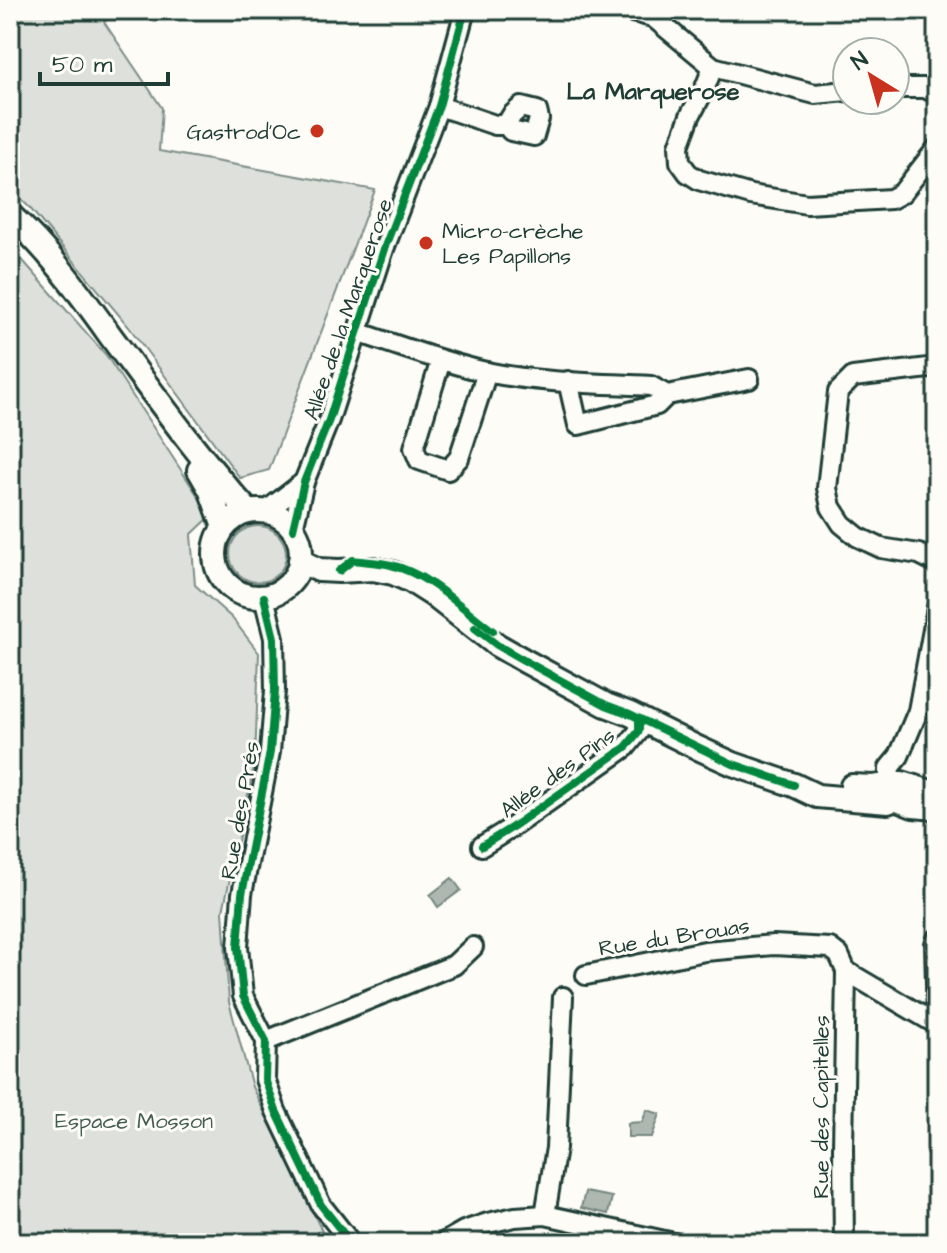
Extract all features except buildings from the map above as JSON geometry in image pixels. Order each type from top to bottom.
[{"type":"street","name":"Allée de la Marquerose","points":[[293,529],[304,482],[329,420],[384,249],[439,106],[465,10]]},
{"type":"street","points":[[624,10],[653,17],[665,16],[713,67],[815,94],[831,92]]},
{"type":"street","points":[[713,67],[679,146],[680,162],[688,173],[699,180],[751,195],[807,204],[891,199],[902,193],[937,148]]},
{"type":"street","points":[[911,88],[925,88],[937,94]]},
{"type":"street","points":[[439,106],[495,125],[506,125]]},
{"type":"street","points":[[10,215],[72,283],[219,480],[257,512],[275,515],[293,529],[301,550],[296,574],[288,585],[264,597],[240,594],[222,578],[215,565],[215,550],[224,527],[235,517],[257,512],[304,482]]},
{"type":"street","points":[[357,332],[487,372],[651,386],[667,395]]},
{"type":"street","points":[[441,360],[414,448],[419,460],[448,470],[459,458],[487,372]]},
{"type":"street","points":[[937,367],[853,377],[846,382],[838,392],[827,488],[831,507],[842,524],[858,537],[881,548],[919,554],[937,563]]},
{"type":"street","points":[[568,381],[578,425],[657,405],[667,395],[749,379]]},
{"type":"street","points":[[146,384],[210,489],[224,527]]},
{"type":"street","points":[[300,561],[319,570],[373,569],[411,581],[507,651],[606,705],[733,764],[794,785],[873,787],[937,794]]},
{"type":"street","name":"Rue des Prés","points":[[264,597],[274,638],[275,691],[270,752],[242,894],[238,947],[243,996],[266,1041],[265,1079],[276,1111],[321,1205],[351,1243]]},
{"type":"street","points":[[937,608],[918,711],[899,756],[889,768],[895,789],[913,806],[937,808]]},
{"type":"street","name":"Allée des Pins","points":[[482,846],[626,747],[639,731],[639,719]]},
{"type":"street","points":[[936,1025],[937,939]]},
{"type":"street","name":"Rue du Brouas","points":[[586,975],[705,951],[774,945],[830,948],[839,955],[846,971],[936,1025]]},
{"type":"street","points":[[266,1041],[454,965],[473,947]]},
{"type":"street","name":"Rue des Capitelles","points":[[844,1243],[846,971]]},
{"type":"street","points":[[545,1215],[556,1148],[563,997]]},
{"type":"street","points":[[443,1243],[464,1231],[488,1223],[545,1215],[674,1243]]},
{"type":"green space","points":[[10,10],[120,10],[104,22],[162,108],[159,151],[375,190],[269,470],[240,478],[129,327],[29,207],[10,189]]},
{"type":"green space","name":"Espace Mosson","points":[[10,246],[106,355],[211,516],[191,535],[195,585],[232,618],[259,653],[255,762],[223,911],[229,1002],[252,1087],[322,1231],[317,1232],[323,1243],[10,1243]]},
{"type":"green space","points":[[258,526],[278,534],[286,554],[278,574],[258,582],[238,574],[230,554],[238,534]]},
{"type":"shaded area","points":[[452,878],[461,890],[438,907],[430,895]]},
{"type":"shaded area","points":[[647,1110],[660,1114],[652,1137],[628,1137],[628,1123],[642,1122]]},
{"type":"shaded area","points":[[585,1192],[612,1197],[608,1214],[581,1208]]},
{"type":"cycle path","points":[[293,529],[304,482],[329,420],[384,249],[439,106],[465,10]]},
{"type":"cycle path","points":[[339,571],[353,560],[406,570],[445,593],[493,631]]},
{"type":"cycle path","points":[[264,597],[274,638],[275,691],[270,752],[242,894],[238,947],[243,996],[266,1041],[265,1079],[276,1111],[321,1205],[351,1243]]},
{"type":"cycle path","points":[[475,628],[497,645],[606,705],[733,764],[794,785]]},
{"type":"cycle path","points":[[482,846],[626,747],[639,731],[639,719]]},
{"type":"place","name":"Gastrod'Oc","points":[[317,131]]},
{"type":"place","name":"Micro-crèche Les Papillons","points":[[426,243]]},
{"type":"district","name":"La Marquerose","points":[[653,91]]}]
